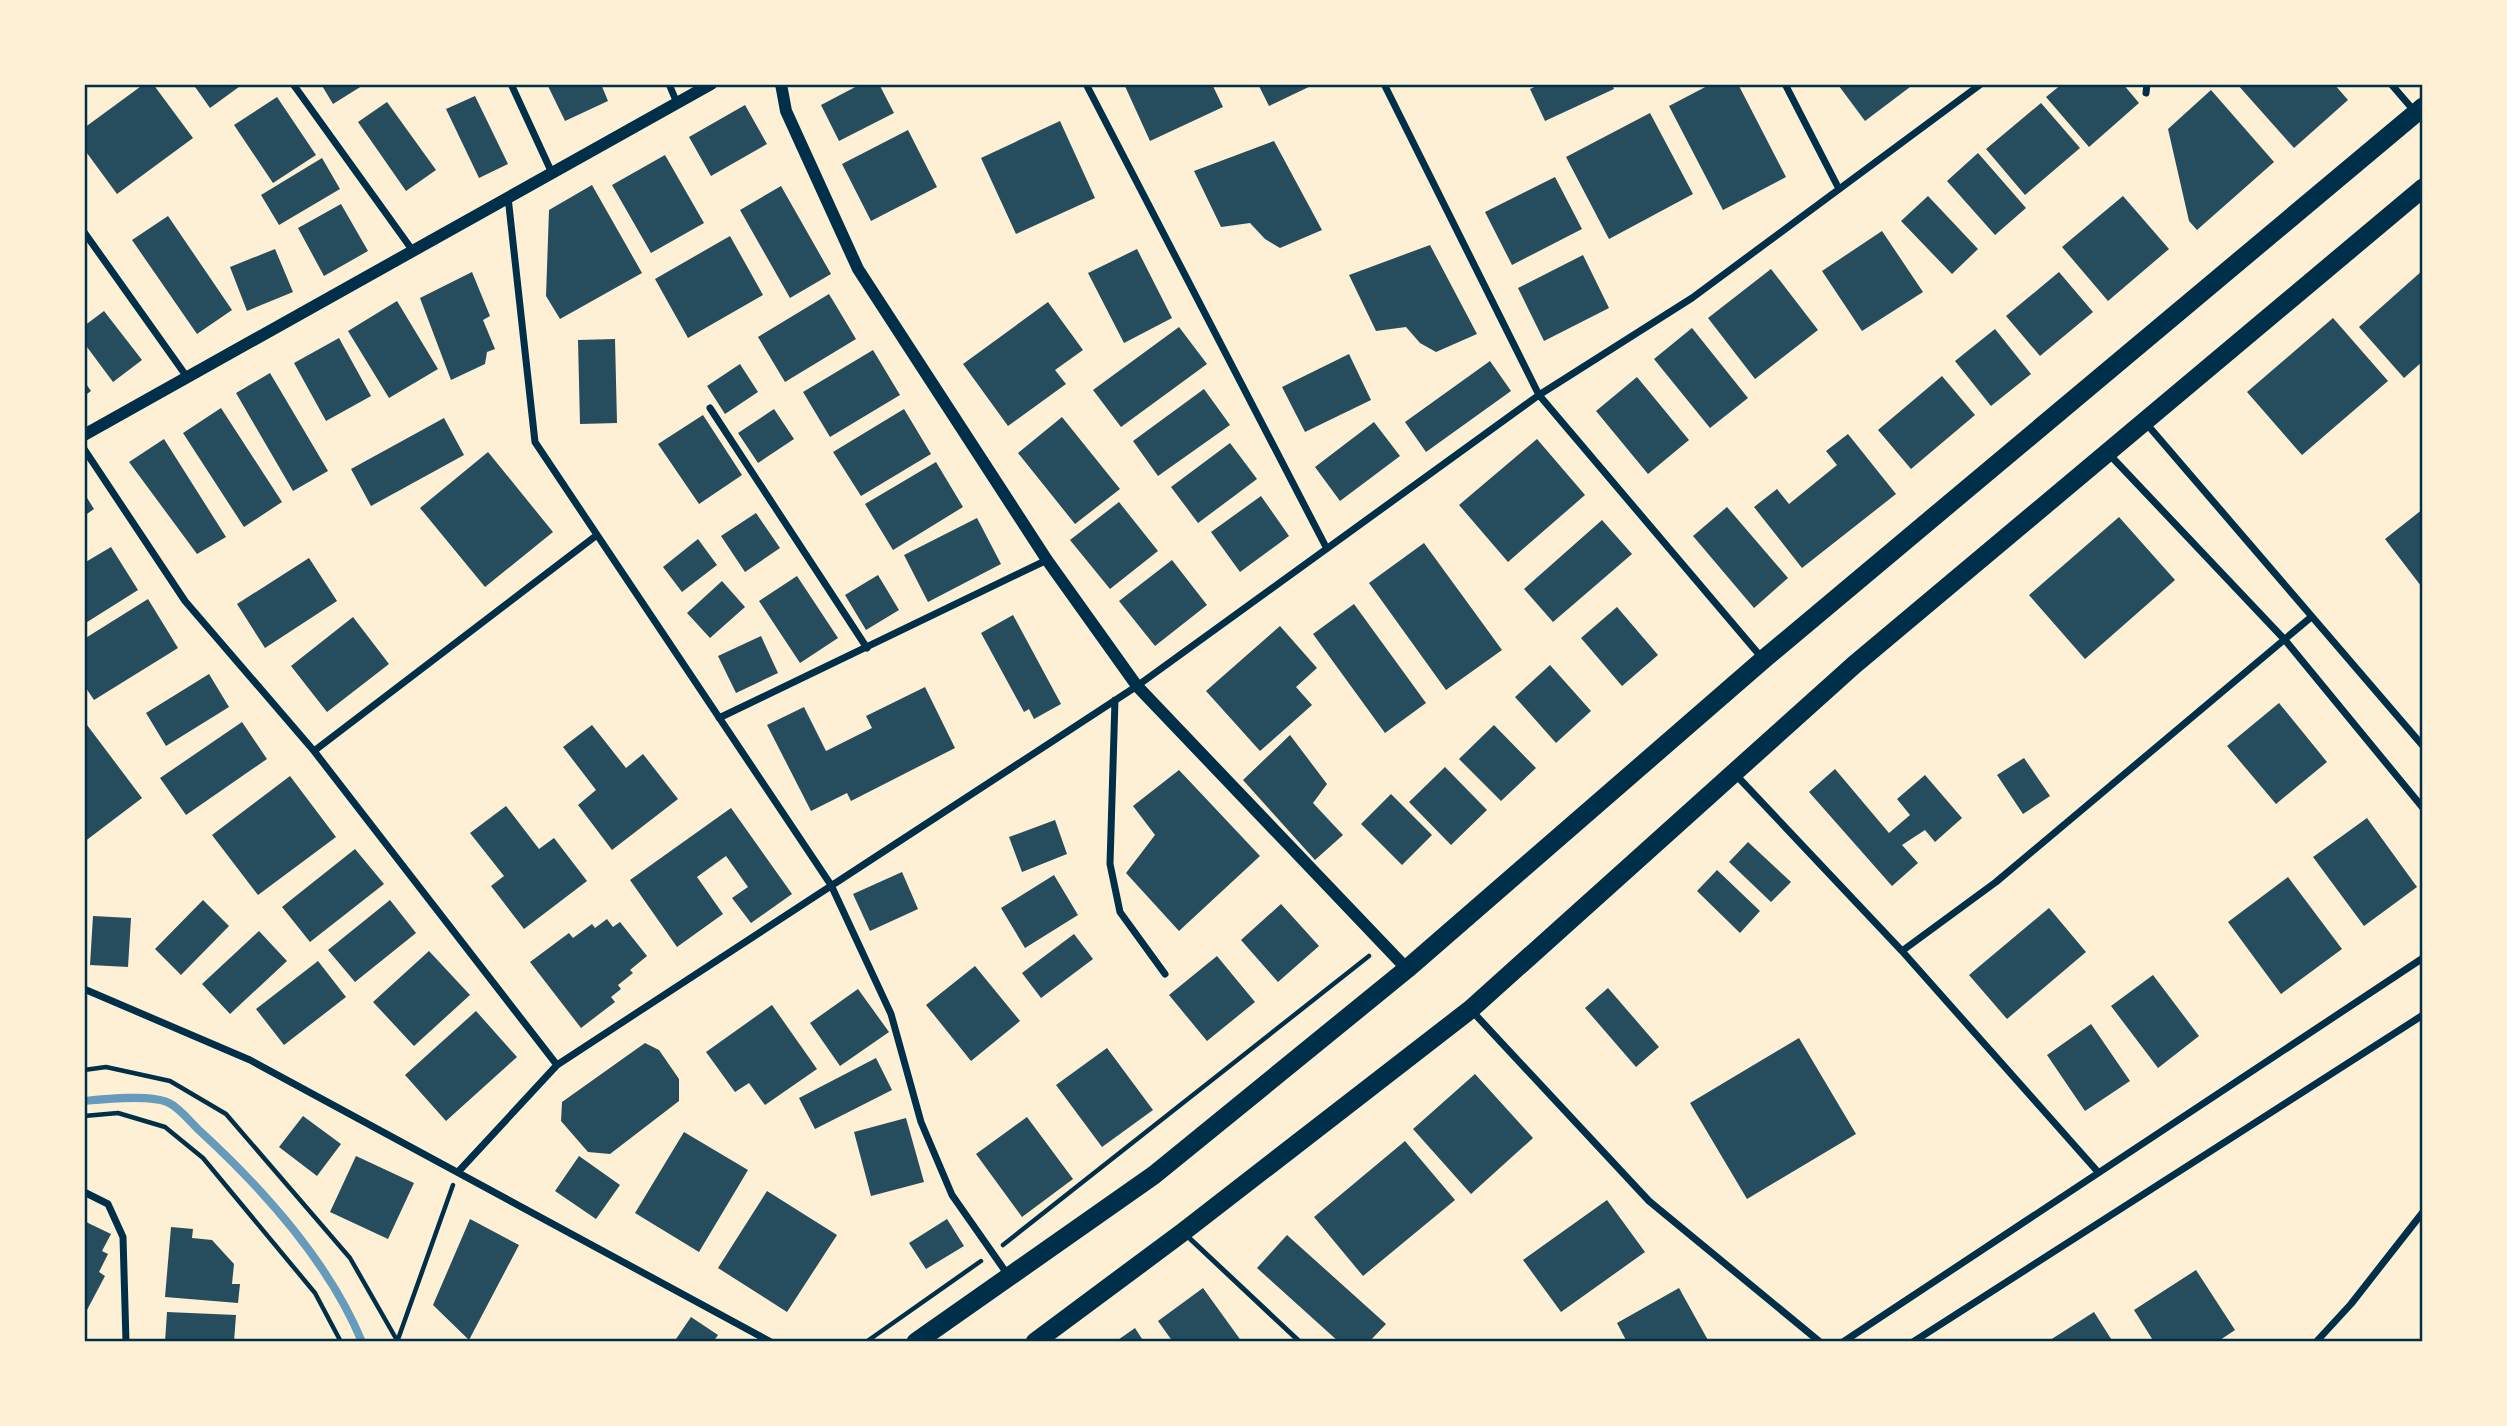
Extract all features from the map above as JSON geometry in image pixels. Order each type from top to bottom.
[{"type":"highway","points":[[916,1342],[1011,1278],[1154,1175],[1407,969],[1764,659],[2421,106]]},
{"type":"highway","points":[[1035,1342],[1183,1232],[1471,1009],[1854,665],[2423,188]]},
{"type":"street","points":[[293,84],[413,251]]},
{"type":"street","points":[[511,84],[552,173]]},
{"type":"street","points":[[669,84],[677,103]]},
{"type":"street","points":[[84,435],[711,84]]},
{"type":"street","points":[[781,84],[786,111],[858,269],[1046,560],[1137,686],[1407,969]]},
{"type":"street","points":[[1086,84],[1326,547]]},
{"type":"street","points":[[1384,84],[1539,395],[1764,659]]},
{"type":"street","points":[[1785,84],[1839,189]]},
{"type":"street","points":[[458,1172],[557,1065],[1137,686],[1539,395],[1692,298],[1981,84]]},
{"type":"street","points":[[2391,84],[2421,106]]},
{"type":"street","points":[[508,197],[535,442],[831,885],[891,1014],[921,1122],[952,1195],[1011,1278]]},
{"type":"street","points":[[84,232],[187,377]]},
{"type":"street","points":[[710,408],[867,648]]},
{"type":"street","points":[[2144,420],[2310,618],[2423,746]]},
{"type":"street","points":[[84,449],[185,601],[314,751],[557,1065]]},
{"type":"street","points":[[2107,452],[2285,640],[2423,808]]},
{"type":"street","points":[[314,751],[597,535]]},
{"type":"street","points":[[719,718],[1046,560]]},
{"type":"street","points":[[1902,951],[1996,882],[2310,618]]},
{"type":"street","points":[[1115,700],[1110,864],[1120,912],[1165,974]]},
{"type":"street","points":[[1733,772],[1902,951],[2098,1172]]},
{"type":"street","points":[[1843,1342],[2423,958]]},
{"type":"street","points":[[84,989],[250,1060],[771,1342]]},
{"type":"street","points":[[1471,1009],[1649,1201],[1820,1342]]},
{"type":"street","points":[[1913,1342],[2423,1015]]},
{"type":"street","points":[[84,1192],[108,1204],[123,1237],[126,1342]]},
{"type":"street","points":[[2316,1342],[2351,1304],[2423,1212]]},
{"type":"lane","points":[[1183,1232],[1300,1342]]},
{"type":"path","points":[[866,1342],[993,1253],[1383,944]]},
{"type":"path","points":[[84,1070],[106,1067],[170,1081],[226,1114],[349,1258],[397,1342]]},
{"type":"path","points":[[84,1116],[118,1113],[165,1127],[202,1158],[315,1293],[341,1342]]},
{"type":"path","points":[[397,1342],[458,1172]]},
{"type":"building","points":[[144,84],[153,84],[193,138],[117,194],[84,149],[84,128]]},
{"type":"building","points":[[193,84],[243,84],[210,108]]},
{"type":"building","points":[[321,84],[365,84],[333,104]]},
{"type":"building","points":[[547,84],[601,84],[608,101],[565,121]]},
{"type":"building","points":[[861,84],[879,84],[894,113],[839,141],[821,105]]},
{"type":"building","points":[[1124,84],[1212,84],[1223,107],[1150,141]]},
{"type":"building","points":[[1258,84],[1315,84],[1269,106]]},
{"type":"building","points":[[1541,84],[1612,84],[1614,89],[1545,121],[1530,89]]},
{"type":"building","points":[[1711,84],[1738,84],[1786,177],[1723,210],[1669,106]]},
{"type":"building","points":[[1914,84],[1865,121],[1839,86]]},
{"type":"building","points":[[2062,84],[2123,84],[2139,103],[2089,147],[2046,97]]},
{"type":"building","points":[[2237,84],[2334,84],[2348,100],[2294,148]]},
{"type":"building","points":[[2211,90],[2274,162],[2197,230],[2189,221],[2168,129]]},
{"type":"building","points":[[475,96],[508,164],[479,178],[446,109]]},
{"type":"building","points":[[277,97],[316,155],[273,183],[234,125]]},
{"type":"building","points":[[387,102],[436,170],[406,191],[358,122]]},
{"type":"building","points":[[2041,103],[2080,148],[2025,195],[1986,149]]},
{"type":"building","points":[[745,105],[767,144],[711,176],[689,137]]},
{"type":"building","points":[[1650,113],[1693,194],[1609,239],[1566,157]]},
{"type":"building","points":[[1060,121],[1095,198],[1016,234],[981,158]]},
{"type":"building","points":[[908,130],[937,187],[871,221],[842,164]]},
{"type":"building","points":[[1274,141],[1322,230],[1280,248],[1265,239],[1250,223],[1221,227],[1194,171]]},
{"type":"building","points":[[1978,153],[2026,208],[1995,235],[1947,181]]},
{"type":"building","points":[[665,155],[704,223],[651,253],[612,185]]},
{"type":"building","points":[[322,158],[340,189],[279,225],[261,195]]},
{"type":"building","points":[[1555,177],[1582,229],[1512,265],[1485,212]]},
{"type":"building","points":[[592,185],[642,273],[560,319],[546,296],[549,210]]},
{"type":"building","points":[[781,186],[831,274],[790,298],[740,210]]},
{"type":"building","points":[[1928,196],[1978,249],[1952,274],[1901,221]]},
{"type":"building","points":[[2123,196],[2169,249],[2108,301],[2062,247]]},
{"type":"building","points":[[341,204],[368,251],[324,276],[298,228]]},
{"type":"building","points":[[168,216],[232,310],[197,334],[132,240]]},
{"type":"building","points":[[1882,231],[1923,292],[1862,331],[1822,271]]},
{"type":"building","points":[[730,236],[763,295],[688,338],[655,279]]},
{"type":"building","points":[[1430,245],[1477,334],[1436,352],[1420,343],[1406,327],[1376,331],[1349,275]]},
{"type":"building","points":[[275,249],[293,292],[247,311],[230,267]]},
{"type":"building","points":[[1137,249],[1172,318],[1124,343],[1088,273]]},
{"type":"building","points":[[1583,255],[1609,308],[1544,341],[1518,288]]},
{"type":"building","points":[[1771,269],[1818,330],[1755,379],[1708,318]]},
{"type":"building","points":[[2423,270],[2423,361],[2404,378],[2359,327]]},
{"type":"building","points":[[472,272],[490,316],[483,320],[495,349],[487,352],[485,364],[451,380],[420,298]]},
{"type":"building","points":[[2059,272],[2093,312],[2040,356],[2006,316]]},
{"type":"building","points":[[829,294],[856,339],[785,382],[758,337]]},
{"type":"building","points":[[397,301],[438,369],[389,398],[348,331]]},
{"type":"building","points":[[1048,302],[1083,350],[1055,370],[1066,384],[1008,426],[963,364]]},
{"type":"building","points":[[104,311],[142,360],[113,382],[84,343],[84,326]]},
{"type":"building","points":[[2333,318],[2388,381],[2302,455],[2247,392]]},
{"type":"building","points":[[1179,327],[1207,364],[1121,427],[1093,390]]},
{"type":"building","points":[[1692,328],[1748,398],[1710,428],[1654,359]]},
{"type":"building","points":[[1995,329],[2031,374],[1991,406],[1955,361]]},
{"type":"building","points":[[339,338],[371,396],[326,421],[294,363]]},
{"type":"building","points":[[615,339],[617,423],[580,424],[578,340]]},
{"type":"building","points":[[873,350],[900,395],[830,437],[803,392]]},
{"type":"building","points":[[1349,354],[1371,400],[1305,432],[1282,387]]},
{"type":"building","points":[[1490,361],[1511,391],[1426,452],[1405,422]]},
{"type":"building","points":[[740,364],[758,392],[725,414],[707,386]]},
{"type":"building","points":[[270,373],[328,471],[293,491],[236,393]]},
{"type":"building","points":[[1942,376],[1975,415],[1911,469],[1878,430]]},
{"type":"building","points":[[1637,377],[1689,440],[1648,474],[1596,411]]},
{"type":"building","points":[[84,381],[91,391],[84,396]]},
{"type":"building","points":[[1204,389],[1230,425],[1158,476],[1133,441]]},
{"type":"building","points":[[221,408],[282,502],[244,527],[183,433]]},
{"type":"building","points":[[774,409],[794,439],[758,463],[738,433]]},
{"type":"building","points":[[904,409],[931,454],[861,496],[833,452]]},
{"type":"building","points":[[703,415],[742,475],[699,504],[658,444]]},
{"type":"building","points":[[1062,417],[1120,489],[1075,524],[1018,453]]},
{"type":"building","points":[[444,418],[464,455],[371,506],[351,469]]},
{"type":"building","points":[[1374,422],[1400,456],[1340,501],[1315,467]]},
{"type":"building","points":[[1848,434],[1896,494],[1802,568],[1754,507],[1777,489],[1789,504],[1837,465],[1826,451]]},
{"type":"building","points":[[164,439],[226,537],[197,554],[129,462]]},
{"type":"building","points":[[1537,439],[1585,495],[1508,562],[1459,505]]},
{"type":"building","points":[[1230,443],[1257,479],[1198,523],[1171,487]]},
{"type":"building","points":[[488,452],[553,532],[485,587],[420,508]]},
{"type":"building","points":[[936,462],[963,507],[893,550],[865,504]]},
{"type":"building","points":[[84,493],[94,509],[84,516]]},
{"type":"building","points":[[1261,496],[1289,536],[1240,572],[1211,532]]},
{"type":"building","points":[[1119,502],[1158,551],[1110,589],[1070,540]]},
{"type":"building","points":[[1727,507],[1788,578],[1754,608],[1693,536]]},
{"type":"building","points":[[2423,509],[2423,585],[2421,586],[2385,539]]},
{"type":"building","points":[[756,513],[780,548],[745,572],[721,536]]},
{"type":"building","points":[[2119,517],[2175,580],[2085,659],[2029,595]]},
{"type":"building","points":[[977,518],[1001,564],[928,602],[904,555]]},
{"type":"building","points":[[1602,520],[1632,554],[1553,622],[1524,589]]},
{"type":"building","points":[[698,539],[717,565],[682,592],[663,567]]},
{"type":"building","points":[[1424,543],[1502,650],[1446,690],[1369,583]]},
{"type":"building","points":[[111,547],[138,590],[84,624],[84,563]]},
{"type":"building","points":[[309,558],[337,601],[265,648],[237,604]]},
{"type":"building","points":[[1172,560],[1207,605],[1155,646],[1119,601]]},
{"type":"building","points":[[878,575],[899,610],[866,630],[845,595]]},
{"type":"building","points":[[797,576],[838,638],[800,663],[759,601]]},
{"type":"building","points":[[722,581],[745,607],[710,638],[687,613]]},
{"type":"building","points":[[148,599],[178,648],[94,700],[84,685],[84,639]]},
{"type":"building","points":[[1354,604],[1426,703],[1385,733],[1313,634]]},
{"type":"building","points":[[1617,607],[1658,655],[1622,686],[1581,638]]},
{"type":"building","points":[[1013,615],[1061,704],[1034,719],[1029,709],[1024,712],[981,633]]},
{"type":"building","points":[[353,617],[389,664],[327,712],[291,666]]},
{"type":"building","points":[[1280,626],[1317,668],[1296,687],[1312,705],[1260,751],[1206,691]]},
{"type":"building","points":[[761,636],[778,673],[736,693],[718,656]]},
{"type":"building","points":[[1550,665],[1591,711],[1556,743],[1515,697]]},
{"type":"building","points":[[209,674],[229,707],[166,746],[146,713]]},
{"type":"building","points":[[925,687],[955,748],[851,801],[847,793],[811,811],[767,725],[804,707],[826,751],[872,728],[866,716]]},
{"type":"building","points":[[2279,703],[2327,762],[2276,804],[2227,746]]},
{"type":"building","points":[[84,721],[142,798],[84,842]]},
{"type":"building","points":[[242,722],[267,759],[186,815],[160,778]]},
{"type":"building","points":[[592,725],[626,768],[643,754],[678,799],[612,850],[578,805],[596,790],[563,747]]},
{"type":"building","points":[[1494,725],[1536,768],[1501,801],[1459,759]]},
{"type":"building","points":[[1290,735],[1327,784],[1313,803],[1343,835],[1315,860],[1243,780]]},
{"type":"building","points":[[2024,758],[2050,796],[2023,814],[1997,775]]},
{"type":"building","points":[[1445,767],[1487,810],[1451,845],[1409,802]]},
{"type":"building","points":[[1835,769],[1889,833],[1910,815],[1897,799],[1925,775],[1962,818],[1935,842],[1925,830],[1902,845],[1918,863],[1892,886],[1809,792]]},
{"type":"building","points":[[1179,770],[1260,856],[1179,931],[1126,873],[1155,835],[1133,806]]},
{"type":"building","points":[[290,776],[336,837],[258,895],[212,835]]},
{"type":"building","points":[[1391,794],[1432,835],[1402,865],[1361,824]]},
{"type":"building","points":[[506,806],[539,849],[554,838],[587,881],[524,929],[491,886],[504,876],[470,833]]},
{"type":"building","points":[[731,808],[792,894],[751,923],[732,898],[748,887],[726,856],[697,877],[723,914],[677,947],[630,880]]},
{"type":"building","points":[[2367,818],[2417,887],[2364,926],[2313,857]]},
{"type":"building","points":[[1055,820],[1067,854],[1022,872],[1009,837]]},
{"type":"building","points":[[1748,842],[1791,882],[1771,902],[1729,862]]},
{"type":"building","points":[[355,849],[384,884],[310,942],[282,907]]},
{"type":"building","points":[[1717,870],[1760,911],[1740,933],[1697,891]]},
{"type":"building","points":[[902,872],[918,909],[870,931],[853,894]]},
{"type":"building","points":[[1054,875],[1078,915],[1025,948],[1001,908]]},
{"type":"building","points":[[2288,877],[2342,949],[2281,994],[2228,922]]},
{"type":"building","points":[[203,900],[229,926],[181,975],[155,949]]},
{"type":"building","points":[[390,900],[416,933],[355,982],[328,950]]},
{"type":"building","points":[[1281,904],[1319,946],[1278,982],[1241,940]]},
{"type":"building","points":[[2049,908],[2086,952],[2007,1019],[1969,975]]},
{"type":"building","points":[[93,916],[131,918],[128,967],[90,965]]},
{"type":"building","points":[[607,919],[613,927],[620,922],[647,956],[630,970],[633,973],[618,985],[621,989],[611,997],[615,1002],[581,1028],[530,962],[569,933],[573,938],[592,924],[595,928]]},
{"type":"building","points":[[259,931],[287,961],[230,1014],[202,984]]},
{"type":"building","points":[[1074,934],[1093,959],[1041,998],[1022,973]]},
{"type":"building","points":[[429,951],[470,995],[414,1046],[373,1002]]},
{"type":"building","points":[[1217,956],[1255,1002],[1207,1041],[1169,995]]},
{"type":"building","points":[[318,961],[346,997],[284,1045],[256,1009]]},
{"type":"building","points":[[975,966],[1020,1021],[971,1061],[926,1005]]},
{"type":"building","points":[[2153,975],[2199,1036],[2158,1068],[2111,1006]]},
{"type":"building","points":[[1608,988],[1659,1047],[1636,1067],[1585,1008]]},
{"type":"building","points":[[858,989],[889,1032],[840,1066],[810,1023]]},
{"type":"building","points":[[772,1005],[817,1069],[765,1105],[749,1083],[735,1092],[706,1052]]},
{"type":"building","points":[[476,1011],[517,1057],[446,1121],[405,1075]]},
{"type":"building","points":[[2091,1024],[2130,1081],[2085,1111],[2047,1055]]},
{"type":"building","points":[[1799,1038],[1856,1134],[1747,1199],[1690,1103]]},
{"type":"building","points":[[645,1043],[659,1050],[679,1079],[679,1101],[610,1154],[588,1152],[561,1121],[562,1102]]},
{"type":"building","points":[[1107,1048],[1153,1110],[1102,1147],[1056,1085]]},
{"type":"building","points":[[876,1058],[892,1090],[815,1129],[799,1098]]},
{"type":"building","points":[[1475,1074],[1533,1138],[1471,1194],[1413,1129]]},
{"type":"building","points":[[303,1116],[341,1144],[317,1176],[279,1147]]},
{"type":"building","points":[[1027,1117],[1073,1179],[1022,1217],[976,1154]]},
{"type":"building","points":[[906,1118],[924,1182],[871,1196],[854,1132]]},
{"type":"building","points":[[684,1132],[748,1170],[699,1252],[635,1213]]},
{"type":"building","points":[[1405,1141],[1455,1200],[1363,1276],[1314,1217]]},
{"type":"building","points":[[356,1156],[414,1183],[388,1239],[330,1212]]},
{"type":"building","points":[[579,1156],[620,1185],[596,1219],[555,1191]]},
{"type":"building","points":[[767,1191],[837,1235],[787,1312],[718,1268]]},
{"type":"building","points":[[1607,1200],[1645,1252],[1561,1312],[1523,1260]]},
{"type":"building","points":[[470,1219],[519,1245],[469,1340],[433,1305]]},
{"type":"building","points":[[947,1219],[964,1246],[926,1269],[909,1243]]},
{"type":"building","points":[[84,1221],[111,1234],[102,1251],[108,1254],[99,1272],[105,1276],[87,1310],[84,1309]]},
{"type":"building","points":[[171,1227],[193,1229],[192,1238],[212,1240],[234,1264],[232,1284],[240,1284],[238,1303],[165,1297]]},
{"type":"building","points":[[1287,1235],[1386,1324],[1369,1342],[1339,1342],[1257,1268]]},
{"type":"building","points":[[2196,1270],[2235,1330],[2217,1342],[2154,1342],[2134,1310]]},
{"type":"building","points":[[1203,1288],[1242,1342],[1173,1342],[1158,1321]]},
{"type":"building","points":[[1679,1288],[1709,1342],[1627,1342],[1617,1323]]},
{"type":"building","points":[[167,1312],[236,1315],[234,1342],[165,1342]]},
{"type":"building","points":[[2094,1312],[2113,1342],[2047,1342]]},
{"type":"building","points":[[691,1317],[718,1335],[713,1342],[674,1342]]},
{"type":"building","points":[[1135,1328],[1144,1342],[1115,1342]]},
{"type":"waterway","points":[[84,1101],[151,1099],[161,1100],[177,1108],[248,1178],[293,1229],[332,1284],[362,1342]]}]
